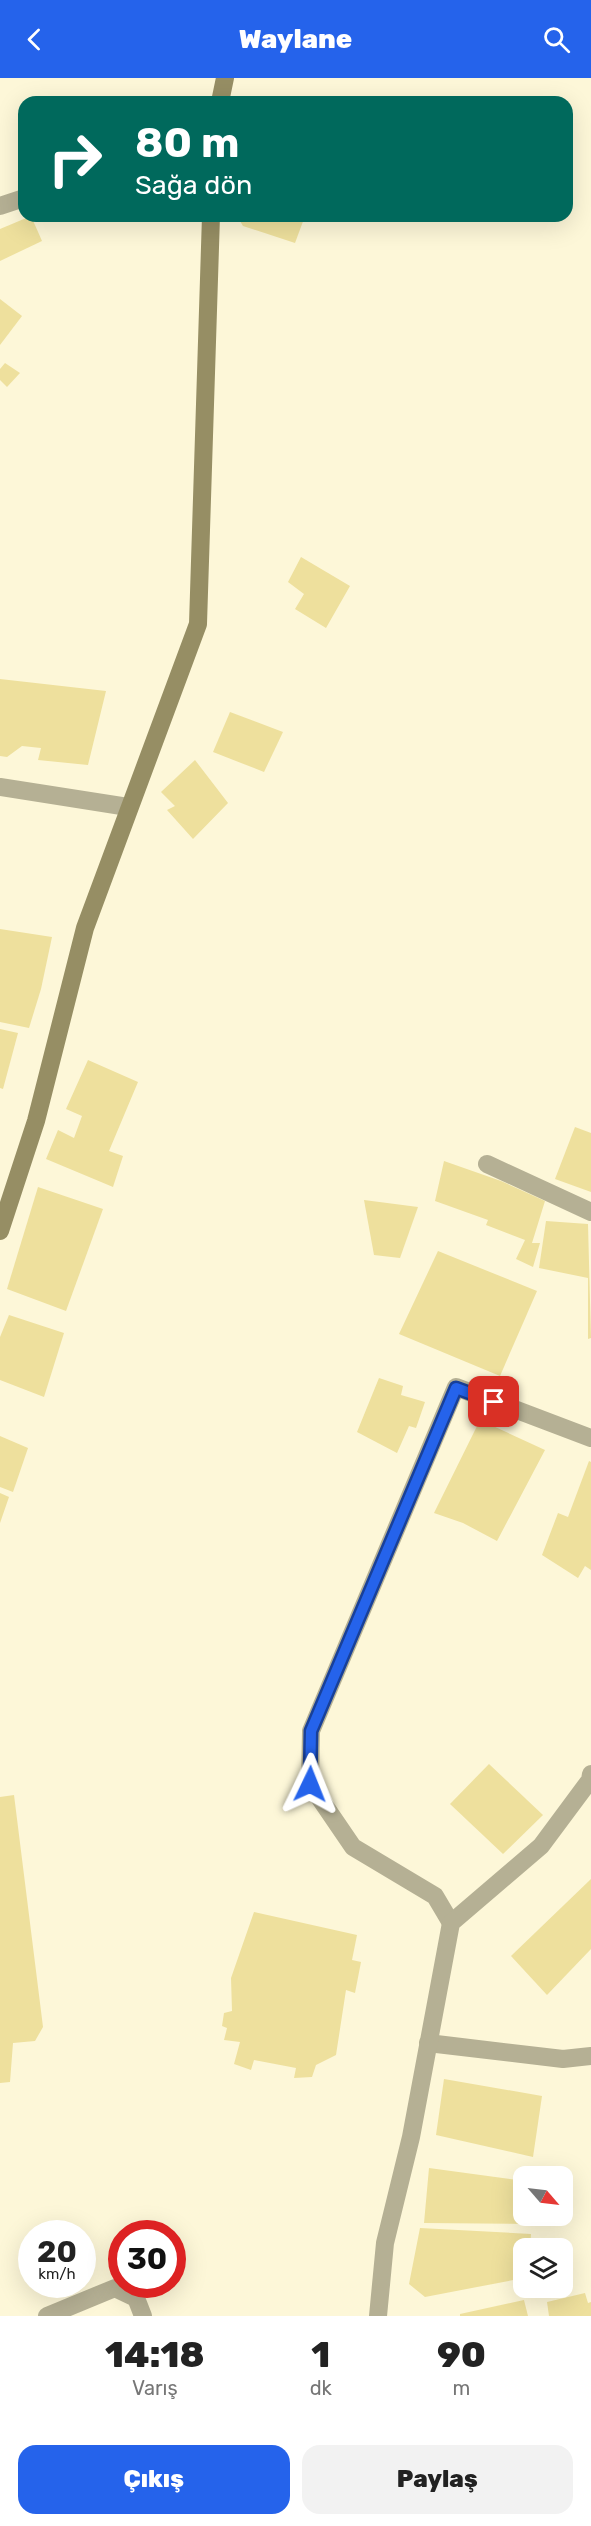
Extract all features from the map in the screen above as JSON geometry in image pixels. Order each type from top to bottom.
[{"type":"street","points":[[221,96],[225,78]]},
{"type":"street","points":[[0,206],[18,200]]},
{"type":"street","points":[[0,1231],[36,1121],[85,928],[128,807],[198,624],[211,222]]},
{"type":"street","points":[[0,787],[128,807]]},
{"type":"street","points":[[487,1164],[591,1212]]},
{"type":"street","points":[[451,1923],[435,1896],[353,1847],[310,1784],[311,1731],[456,1388],[591,1438]]},
{"type":"street","points":[[378,2316],[385,2243],[411,2137],[451,1923],[541,1846],[590,1780],[591,1774]]},
{"type":"street","points":[[428,2043],[563,2059],[591,2056]]},
{"type":"street","points":[[47,2316],[115,2288],[136,2298],[143,2316]]},
{"type":"building","points":[[18,221],[34,222],[42,241],[0,261],[0,229]]},
{"type":"building","points":[[241,222],[303,222],[295,243],[243,226]]},
{"type":"building","points":[[0,299],[22,316],[0,345]]},
{"type":"building","points":[[5,363],[20,373],[7,387],[0,380],[0,369]]},
{"type":"building","points":[[301,557],[350,586],[326,628],[295,609],[304,594],[288,582]]},
{"type":"building","points":[[0,679],[106,691],[88,765],[38,760],[41,748],[22,746],[7,757],[0,756]]},
{"type":"building","points":[[230,712],[283,732],[264,772],[213,752]]},
{"type":"building","points":[[195,760],[228,803],[193,839],[167,810],[175,806],[161,792]]},
{"type":"building","points":[[0,929],[52,937],[41,989],[29,1028],[0,1022]]},
{"type":"building","points":[[0,1029],[18,1033],[3,1089],[0,1088]]},
{"type":"building","points":[[88,1060],[138,1082],[109,1151],[123,1156],[113,1187],[46,1159],[58,1130],[74,1138],[82,1116],[66,1109]]},
{"type":"building","points":[[575,1127],[591,1133],[591,1192],[555,1179]]},
{"type":"building","points":[[444,1161],[501,1181],[545,1201],[532,1243],[540,1243],[533,1267],[516,1259],[525,1240],[486,1225],[488,1220],[435,1201]]},
{"type":"building","points":[[38,1187],[103,1209],[66,1311],[7,1289]]},
{"type":"building","points":[[364,1200],[418,1207],[400,1258],[374,1255]]},
{"type":"building","points":[[546,1221],[588,1224],[591,1338],[588,1339],[588,1278],[539,1268]]},
{"type":"building","points":[[438,1251],[537,1291],[500,1376],[399,1334]]},
{"type":"building","points":[[9,1315],[64,1333],[44,1397],[0,1380],[0,1337]]},
{"type":"building","points":[[379,1378],[403,1386],[401,1395],[425,1402],[416,1428],[409,1426],[397,1453],[357,1432]]},
{"type":"building","points":[[480,1420],[545,1450],[497,1541],[463,1523],[434,1513]]},
{"type":"building","points":[[0,1436],[28,1448],[13,1492],[0,1487]]},
{"type":"building","points":[[589,1461],[591,1462],[591,1570],[585,1566],[578,1578],[542,1555],[558,1513],[568,1517]]},
{"type":"building","points":[[0,1493],[9,1497],[0,1523]]},
{"type":"building","points":[[489,1764],[543,1815],[503,1854],[450,1804]]},
{"type":"building","points":[[14,1795],[43,2027],[35,2041],[13,2043],[10,2082],[0,2083],[0,1797]]},
{"type":"building","points":[[591,1879],[591,1949],[547,1995],[511,1956]]},
{"type":"building","points":[[254,1912],[357,1935],[352,1960],[361,1962],[355,1993],[346,1990],[336,2055],[316,2065],[312,2077],[294,2078],[296,2068],[254,2060],[251,2070],[234,2064],[240,2042],[224,2040],[227,2028],[222,2026],[224,2013],[232,2011],[231,1978]]},
{"type":"building","points":[[444,2079],[542,2096],[533,2157],[436,2135]]},
{"type":"building","points":[[429,2168],[513,2179],[513,2224],[424,2223]]},
{"type":"building","points":[[420,2228],[531,2234],[531,2238],[513,2238],[513,2280],[425,2297],[409,2284]]},
{"type":"building","points":[[585,2293],[588,2303],[591,2302],[591,2316],[549,2316],[547,2302],[573,2298],[573,2296]]},
{"type":"building","points":[[524,2300],[528,2316],[460,2316],[460,2314]]},
{"type":"route","points":[[310,1784],[311,1731],[456,1388],[494,1402]]}]
